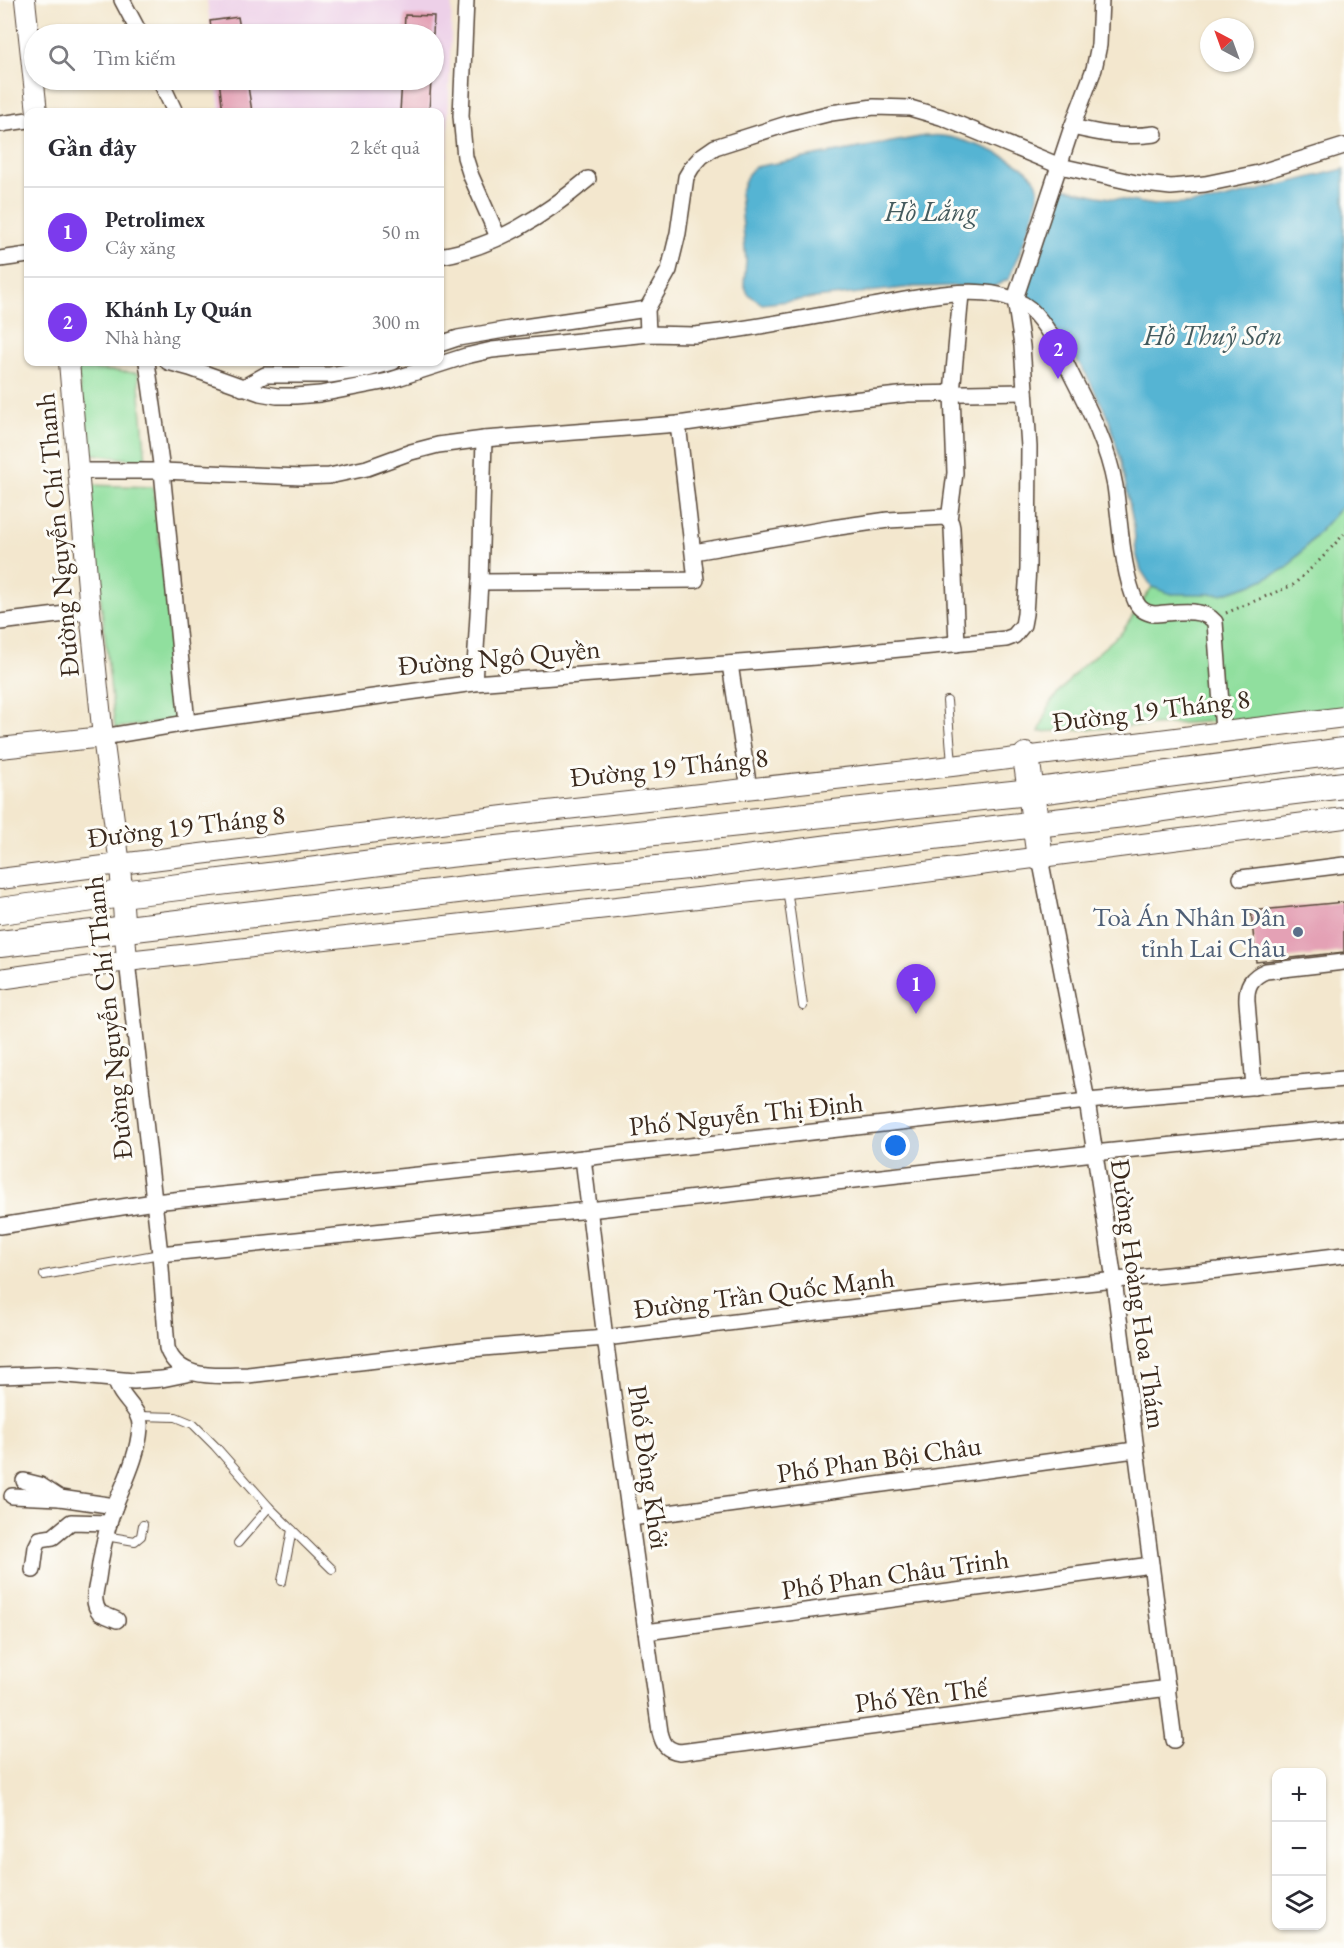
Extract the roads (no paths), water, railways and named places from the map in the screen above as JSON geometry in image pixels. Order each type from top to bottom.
[{"type":"highway","points":[[0,911],[421,857],[1030,792],[1344,751]]},
{"type":"highway","points":[[1026,756],[1040,858]]},
{"type":"highway","points":[[0,944],[508,884],[707,864],[1344,785]]},
{"type":"street","points":[[25,0],[28,24]]},
{"type":"street","points":[[122,0],[135,24]]},
{"type":"street","points":[[466,0],[461,116],[465,157],[498,237]]},
{"type":"street","points":[[78,471],[329,476],[368,468],[438,445],[484,439],[678,424],[908,394],[1025,392],[1016,299],[1072,127],[1094,69],[1099,45],[1101,0]]},
{"type":"street","points":[[35,90],[37,108]]},
{"type":"street","points":[[165,90],[174,108]]},
{"type":"street","points":[[648,334],[647,309],[669,270],[678,233],[686,177],[692,167],[715,147],[730,141],[831,112],[893,106],[924,111],[1060,166],[1136,183],[1171,187],[1258,173],[1344,146]]},
{"type":"street","points":[[0,124],[24,121]]},
{"type":"street","points":[[1072,127],[1106,135],[1155,134]]},
{"type":"street","points":[[444,255],[458,253],[524,226],[588,179]]},
{"type":"street","points":[[0,259],[24,256]]},
{"type":"street","points":[[957,644],[949,520],[955,473],[952,393],[961,294]]},
{"type":"street","points":[[444,363],[492,350],[648,334],[695,335],[720,332],[922,297],[961,294],[998,295],[1016,299],[1035,314],[1055,343],[1097,426],[1108,458],[1128,575],[1138,607],[1147,613],[1200,613],[1213,619],[1217,627],[1222,731]]},
{"type":"street","points":[[444,343],[510,329],[647,309]]},
{"type":"street","name":"Đường Nguyễn Chí Thanh","points":[[69,366],[90,611],[103,737],[120,865],[127,962],[160,1254],[167,1348],[171,1359],[179,1367],[191,1373]]},
{"type":"street","points":[[148,366],[162,471],[187,723]]},
{"type":"street","points":[[183,366],[242,388],[277,396],[320,394],[388,381],[435,366]]},
{"type":"street","points":[[242,388],[265,375],[330,375],[379,366]]},
{"type":"street","name":"Đường Ngô Quyền","points":[[0,748],[103,737],[474,683],[730,664],[1006,639],[1019,632],[1025,614],[1028,568],[1029,458],[1025,392]]},
{"type":"street","points":[[480,582],[696,580],[678,424]]},
{"type":"street","points":[[474,683],[480,582],[484,439]]},
{"type":"street","points":[[694,552],[776,536],[888,520],[942,517],[949,520]]},
{"type":"street","points":[[0,622],[90,611]]},
{"type":"street","points":[[730,664],[749,789]]},
{"type":"street","name":"Đường 19 Tháng 8","points":[[0,879],[512,815],[952,766],[1344,717]]},
{"type":"street","points":[[0,979],[127,962],[870,879],[1344,818]]},
{"type":"street","name":"Đường Hoàng Hoa Thám","points":[[1040,858],[1087,1101],[1114,1280],[1174,1740]]},
{"type":"street","points":[[1241,878],[1344,865]]},
{"type":"street","points":[[1254,1087],[1247,1002],[1247,988],[1250,981],[1266,971],[1344,962]]},
{"type":"street","name":"Phố Nguyễn Thị Định","points":[[0,1226],[154,1203],[583,1158],[1087,1101],[1344,1079]]},
{"type":"street","points":[[160,1254],[1344,1128]]},
{"type":"street","name":"Phố Đồng Khởi","points":[[583,1158],[605,1338],[660,1732],[666,1748],[680,1752]]},
{"type":"street","name":"Đường Trần Quốc Mạnh","points":[[0,1376],[57,1374],[148,1381],[191,1373],[248,1375],[471,1349],[605,1338],[931,1298],[1219,1270],[1344,1255]]},
{"type":"street","points":[[116,1380],[118,1392],[139,1416],[141,1426],[127,1478],[107,1530],[94,1601],[100,1613],[117,1620]]},
{"type":"street","name":"Phố Phan Bội Châu","points":[[631,1518],[1135,1450]]},
{"type":"street","points":[[24,1481],[40,1485],[60,1498]]},
{"type":"street","points":[[12,1496],[60,1498],[115,1506]]},
{"type":"street","points":[[33,1570],[36,1546],[40,1539],[53,1537],[71,1522],[107,1530]]},
{"type":"street","name":"Phố Phan Châu Trinh","points":[[646,1632],[1151,1566]]},
{"type":"street","name":"Phố Yên Thế","points":[[680,1752],[1168,1688]]},
{"type":"lane","points":[[946,701],[952,766]]},
{"type":"lane","points":[[787,887],[803,1006]]},
{"type":"lane","points":[[44,1275],[160,1254]]},
{"type":"lane","points":[[139,1416],[176,1417],[193,1424],[269,1508],[332,1569]]},
{"type":"lane","points":[[237,1543],[269,1508]]},
{"type":"lane","points":[[107,1530],[135,1541],[141,1536],[143,1525]]},
{"type":"lane","points":[[282,1581],[292,1530]]},
{"type":"water","name":"Hồ Lắng","points":[[925,136],[954,138],[998,153],[1025,169],[1034,178],[1038,187],[1036,207],[1009,279],[989,289],[967,286],[913,287],[762,304],[748,294],[744,284],[746,261],[740,193],[748,174],[755,167]]},
{"type":"water","name":"Hồ Thuỷ Sơn","points":[[1344,169],[1344,504],[1287,568],[1256,583],[1222,594],[1171,594],[1152,587],[1141,570],[1136,553],[1134,526],[1121,462],[1109,419],[1086,374],[1059,333],[1039,310],[1026,302],[1024,294],[1055,192],[1065,188],[1155,205],[1212,202]]},
{"type":"place","name":"Khánh Ly Quán","points":[[1058,379]]},
{"type":"place","name":"Toà Án Nhân Dân tỉnh Lai Châu","points":[[1298,932]]},
{"type":"place","name":"Petrolimex","points":[[916,1014]]}]
